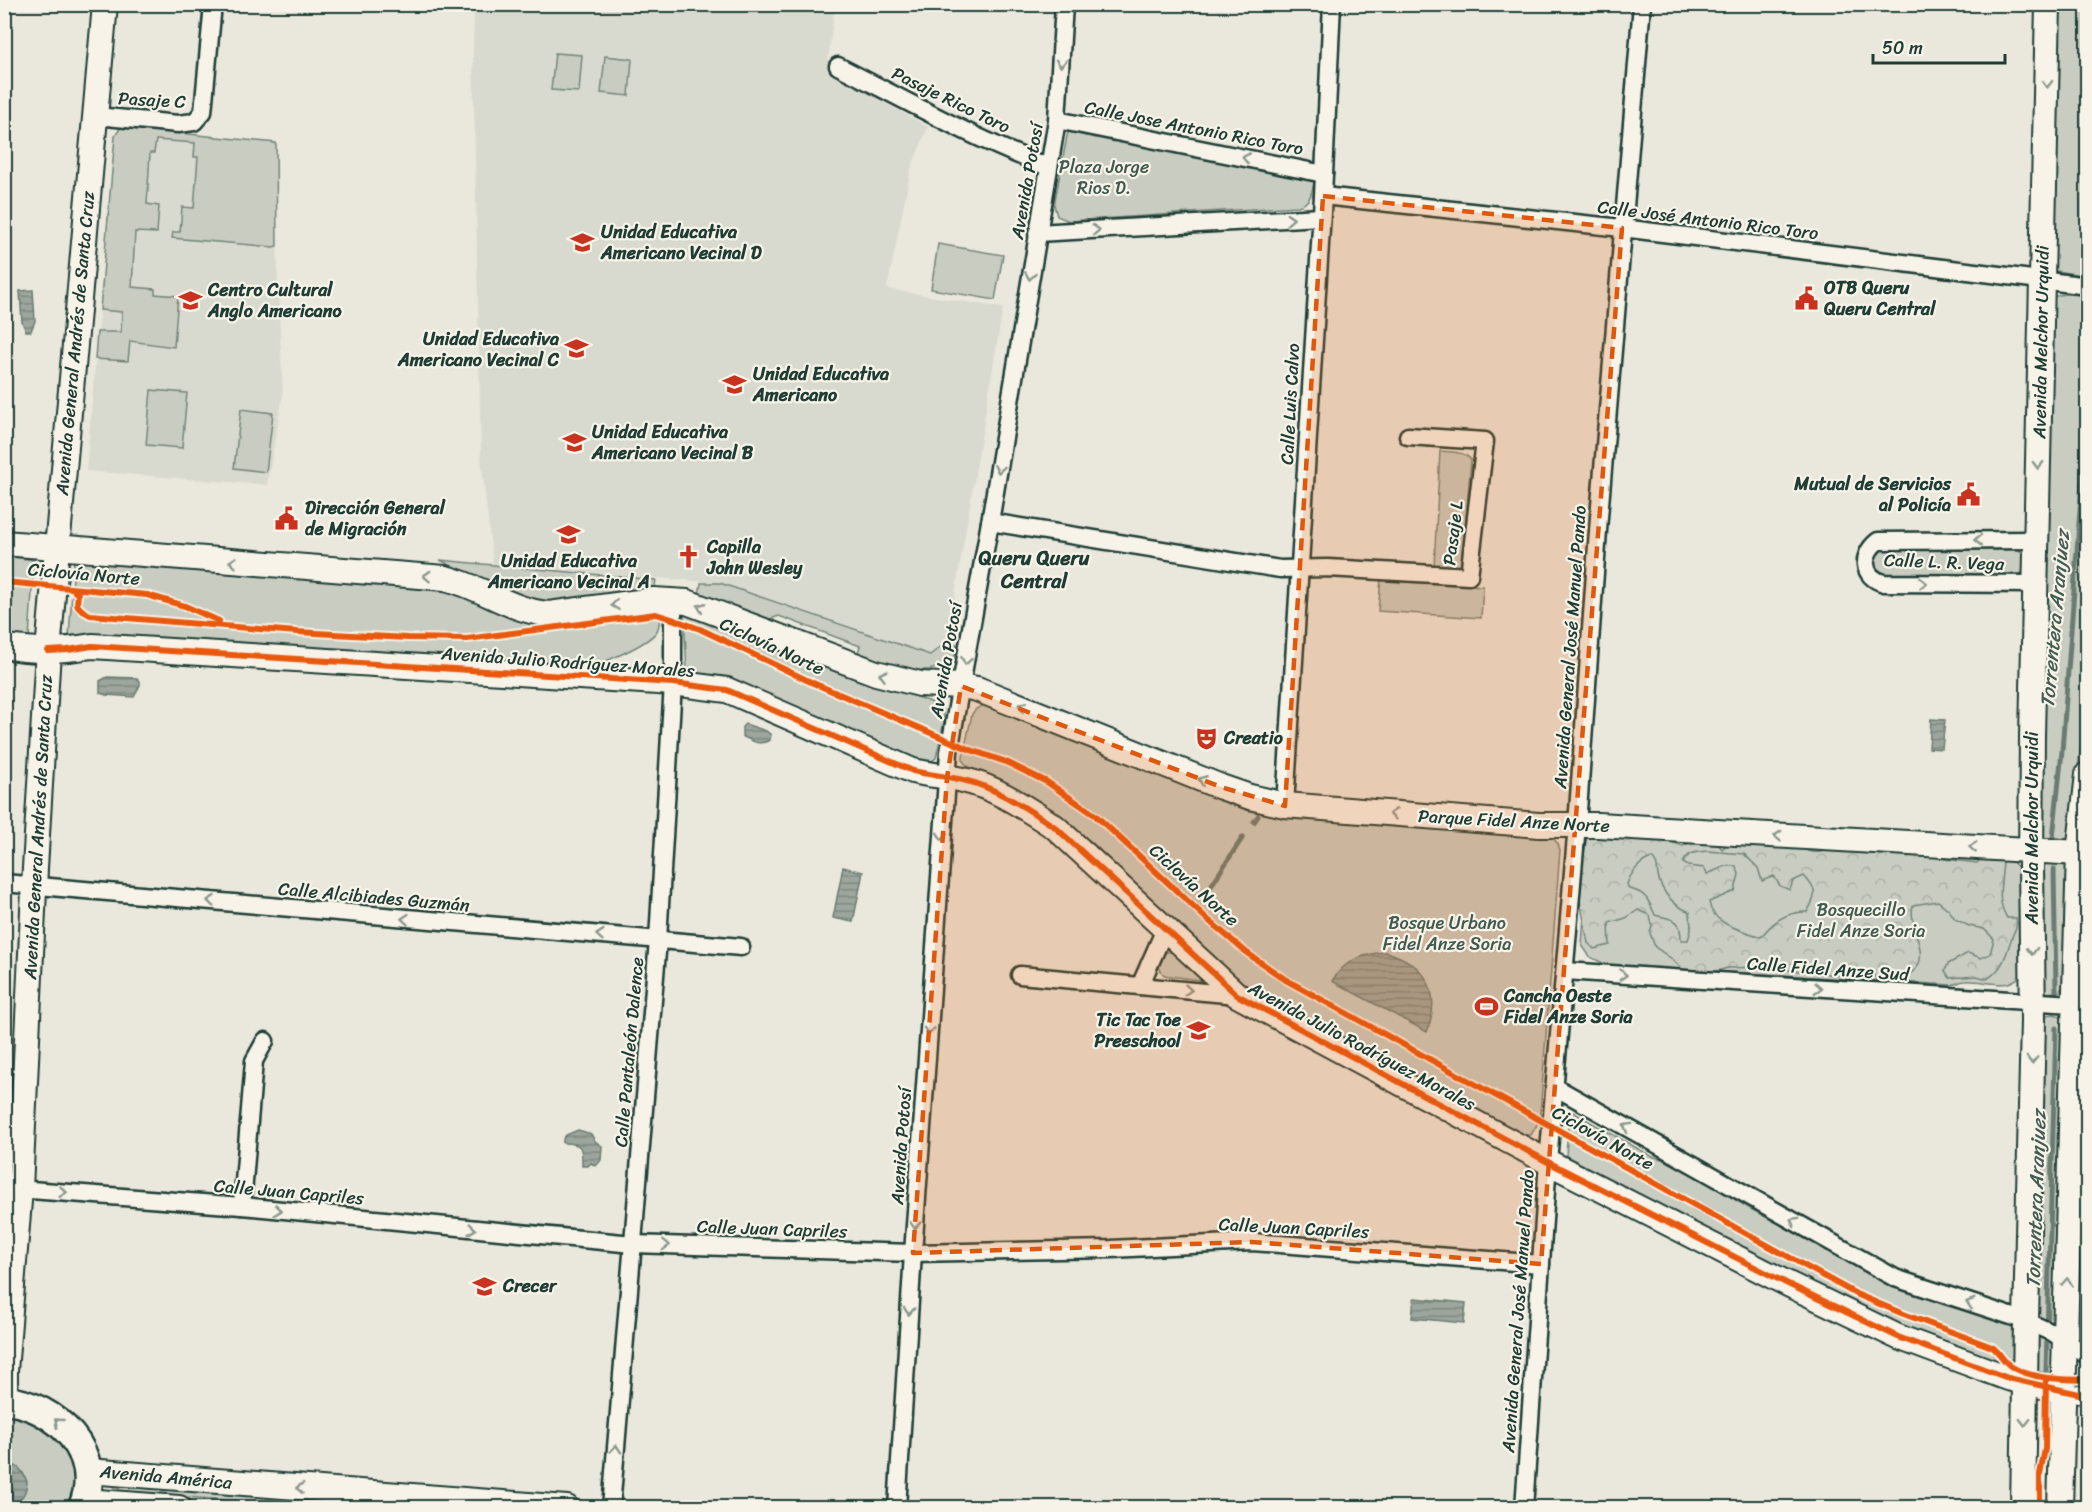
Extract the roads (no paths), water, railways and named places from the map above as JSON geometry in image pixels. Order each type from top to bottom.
[{"type":"main road","name":"Avenida General Andrés de Santa Cruz","points":[[5,1400],[12,1188],[48,651],[105,4]]},
{"type":"main road","name":"Avenida Melchor Urquidi","points":[[2024,1508],[2025,1382],[2032,1324],[2031,850],[2048,4]]},
{"type":"main road","points":[[4,543],[445,578],[466,583],[532,613],[549,614],[654,600],[687,602],[876,673],[920,684],[962,686]]},
{"type":"main road","name":"Avenida Julio Rodríguez Morales","points":[[4,646],[48,651],[92,646],[673,683],[727,690],[913,771],[980,785],[1029,809],[1055,827],[1237,995],[1548,1162],[1898,1337],[2008,1378],[2063,1392]]},
{"type":"main road","name":"Parque Fidel Anze Norte","points":[[962,686],[977,689],[1221,788],[1285,805],[1539,825],[1577,825],[2083,854]]},
{"type":"main road","points":[[2060,1508],[2063,1392],[2060,1337],[2081,1004],[2083,854],[2088,774]]},
{"type":"main road","points":[[5,1400],[27,1404],[52,1416],[75,1440],[88,1471],[83,1504]]},
{"type":"main road","name":"Avenida América","points":[[88,1471],[567,1508]]},
{"type":"main road","name":"Avenida América","points":[[83,1504],[179,1508]]},
{"type":"street","name":"Pasaje C","points":[[96,116],[178,124],[194,122],[203,112],[213,4]]},
{"type":"street","name":"Avenida Potosí","points":[[897,1508],[949,752],[1057,120],[1065,4]]},
{"type":"street","name":"Calle Luis Calvo","points":[[1285,805],[1323,196],[1332,4]]},
{"type":"street","name":"Avenida General José Manuel Pando","points":[[1524,1508],[1548,1162],[1577,825],[1641,4]]},
{"type":"street","name":"Pasaje Rico Toro","points":[[838,66],[933,115],[1049,166]]},
{"type":"street","name":"Calle Jose Antonio Rico Toro","points":[[1057,120],[1324,174]]},
{"type":"street","name":"Calle José Antonio Rico Toro","points":[[1323,196],[1622,228],[2088,286]]},
{"type":"street","points":[[1037,233],[1321,217]]},
{"type":"street","name":"Pasaje L","points":[[1300,568],[1469,576],[1485,441],[1408,436]]},
{"type":"street","points":[[990,522],[1280,569],[1300,568]]},
{"type":"street","name":"Calle L. R. Vega","points":[[2036,584],[1884,583],[1875,580],[1870,575],[1866,560],[1868,552],[1878,541],[2037,540]]},
{"type":"street","name":"Calle Pantaleón Dalence","points":[[611,1508],[658,940],[673,683],[673,600]]},
{"type":"street","name":"Calle Alcibiades Guzmán","points":[[4,883],[741,947]]},
{"type":"street","points":[[1140,986],[1165,929]]},
{"type":"street","name":"Calle Fidel Anze Sud","points":[[1565,971],[2081,1004]]},
{"type":"street","points":[[1020,975],[1237,995]]},
{"type":"street","points":[[242,1206],[254,1061],[265,1041]]},
{"type":"street","points":[[1555,1087],[1895,1278],[2032,1324],[2060,1337],[2088,1356]]},
{"type":"street","name":"Calle Juan Capriles","points":[[12,1188],[242,1206],[633,1244],[913,1253],[1111,1249],[1252,1242],[1541,1264]]},
{"type":"street","name":"Avenida Julio Rodríguez Morales","points":[[2063,1392],[2088,1396]]},
{"type":"waterway","name":"Torrentera Aranjuez","points":[[2053,838],[2062,751],[2088,403]]},
{"type":"waterway","points":[[1254,822],[1258,816]]},
{"type":"waterway","points":[[1203,898],[1243,837]]},
{"type":"waterway","name":"Torrentera Aranjuez","points":[[2054,869],[2056,991]]},
{"type":"waterway","name":"Torrentera Aranjuez","points":[[2046,1370],[2056,1028]]},
{"type":"place","name":"Unidad Educativa Americano Vecinal D","points":[[583,242]]},
{"type":"place","name":"OTB Queru Queru Central","points":[[1806,298]]},
{"type":"place","name":"Centro Cultural Anglo Americano","points":[[190,300]]},
{"type":"place","name":"Unidad Educativa Americano Vecinal C","points":[[577,349]]},
{"type":"place","name":"Unidad Educativa Americano","points":[[735,384]]},
{"type":"place","name":"Unidad Educativa Americano Vecinal B","points":[[574,442]]},
{"type":"place","name":"Mutual de Servicios al Policía","points":[[1969,494]]},
{"type":"place","name":"Dirección General de Migración","points":[[287,518]]},
{"type":"place","name":"Unidad Educativa Americano Vecinal A","points":[[569,535]]},
{"type":"place","name":"Capilla John Wesley","points":[[689,557]]},
{"type":"place","name":"Creatio","points":[[1206,738]]},
{"type":"place","name":"Cancha Oeste Fidel Anze Soria","points":[[1486,1006]]},
{"type":"place","name":"Tic Tac Toe Preeschool","points":[[1199,1030]]},
{"type":"place","name":"Crecer","points":[[485,1286]]},
{"type":"district","name":"Queru Queru Central","points":[[1034,570]]},
{"type":"park label","name":"Plaza Jorge Rios D.","points":[[1104,177]]},
{"type":"park label","name":"Bosquecillo Fidel Anze Soria","points":[[1861,920]]},
{"type":"park label","name":"Bosque Urbano Fidel Anze Soria","points":[[1447,933]]}]
